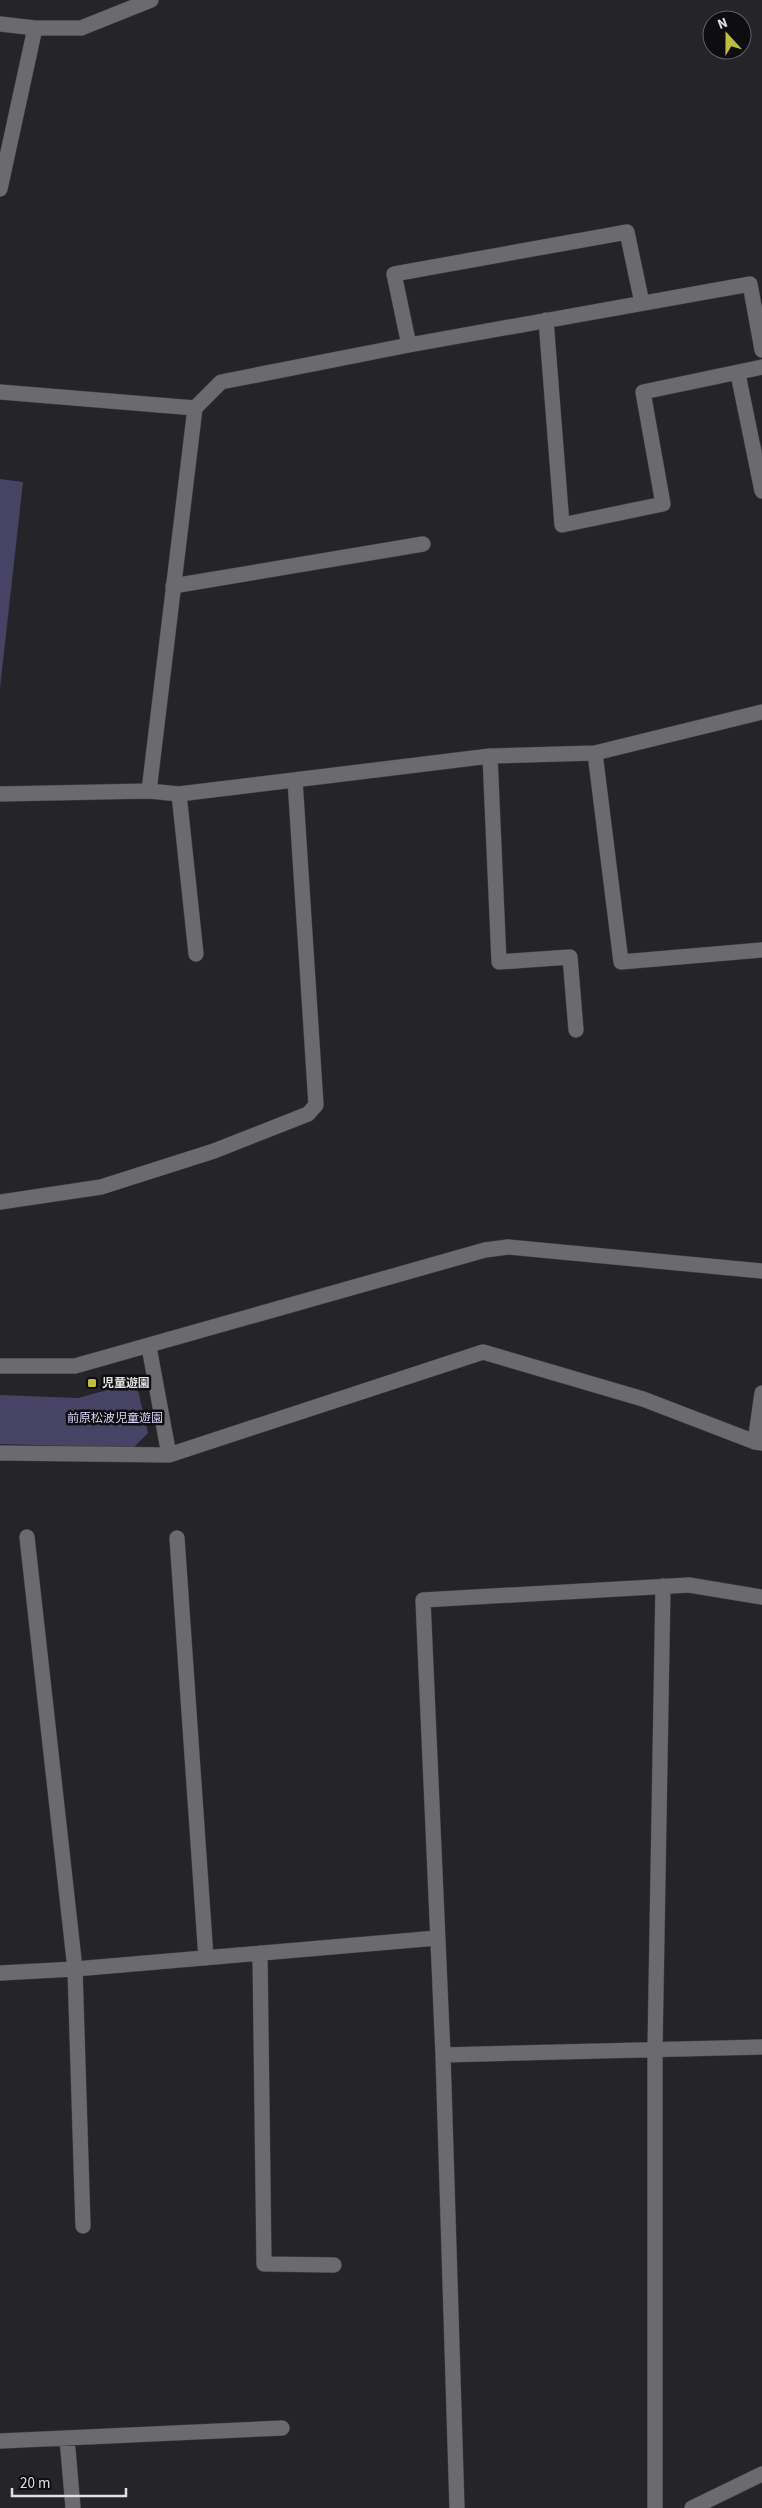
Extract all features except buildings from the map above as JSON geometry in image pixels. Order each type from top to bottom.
[{"type":"street","points":[[0,24],[35,28],[81,28],[151,0]]},
{"type":"street","points":[[0,189],[35,28]]},
{"type":"street","points":[[409,345],[394,274],[627,232],[642,303]]},
{"type":"street","points":[[149,791],[195,408],[221,382],[409,345],[756,283],[762,350]]},
{"type":"street","points":[[546,320],[562,525],[663,504],[643,392],[762,368]]},
{"type":"street","points":[[738,374],[762,491]]},
{"type":"street","points":[[0,392],[195,408]]},
{"type":"street","points":[[174,586],[423,544]]},
{"type":"street","points":[[0,794],[149,791],[178,794],[490,756],[595,753],[762,712]]},
{"type":"street","points":[[595,753],[621,962],[762,950]]},
{"type":"street","points":[[490,756],[499,962],[570,957],[576,1030]]},
{"type":"street","points":[[0,1202],[101,1187],[214,1151],[308,1114],[316,1105],[295,780]]},
{"type":"street","points":[[178,794],[196,954]]},
{"type":"street","points":[[0,1366],[75,1366],[149,1347],[484,1250],[508,1247],[762,1271]]},
{"type":"street","points":[[149,1347],[169,1455]]},
{"type":"street","points":[[0,1453],[169,1455],[483,1352],[643,1399],[758,1443],[762,1393]]},
{"type":"street","points":[[26,1537],[75,1969],[83,2226]]},
{"type":"street","points":[[177,1538],[206,1958]]},
{"type":"street","points":[[457,2508],[443,2055],[436,1938],[423,1600],[689,1584],[762,1598]]},
{"type":"street","points":[[654,2508],[655,2050],[663,1586]]},
{"type":"street","points":[[0,1973],[75,1969],[436,1938]]},
{"type":"street","points":[[260,1953],[264,2264],[334,2265]]},
{"type":"street","points":[[443,2055],[762,2046]]},
{"type":"street","points":[[0,2441],[282,2428]]},
{"type":"street","points":[[67,2438],[73,2508]]},
{"type":"street","points":[[692,2508],[762,2474]]},
{"type":"green space","points":[[0,479],[23,482],[0,688]]},
{"type":"green space","name":"前原松波児童遊園","points":[[136,1382],[148,1433],[133,1448],[0,1444],[0,1395],[78,1398]]},
{"type":"place","name":"児童遊園","points":[[92,1383]]}]
